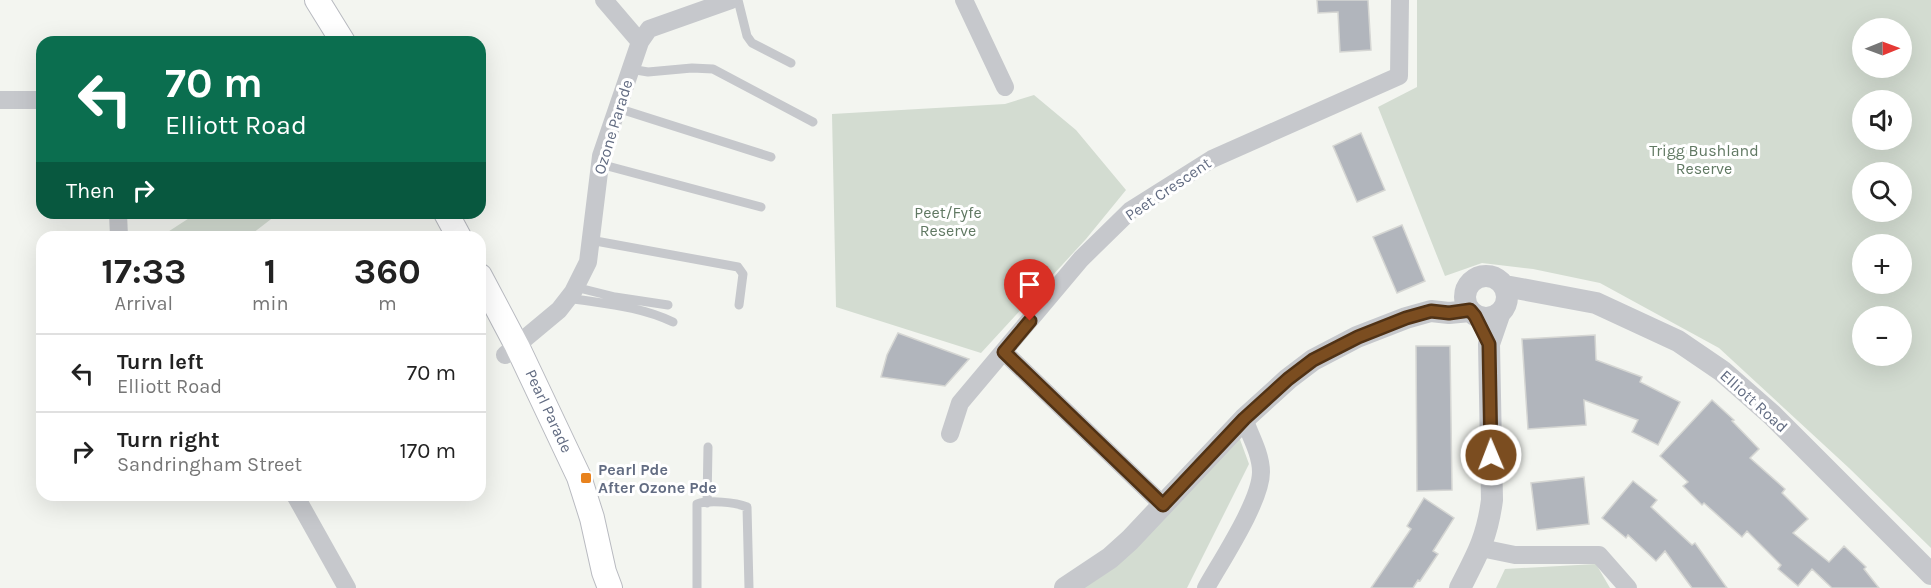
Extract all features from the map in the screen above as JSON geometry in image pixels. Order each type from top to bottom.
[{"type":"main road","points":[[317,0],[339,36]]},
{"type":"main road","points":[[332,0],[352,36]]},
{"type":"main road","name":"Pearl Parade","points":[[486,291],[562,469],[576,509],[585,553],[597,588]]},
{"type":"main road","name":"Pearl Parade","points":[[486,316],[511,351],[565,444],[579,477],[592,518],[604,572],[610,588]]},
{"type":"street","points":[[604,0],[640,42],[649,29],[731,0]]},
{"type":"street","points":[[964,0],[1005,87]]},
{"type":"street","name":"Peet Crescent","points":[[950,434],[960,403],[1081,259],[1131,210],[1212,159],[1399,76],[1400,0]]},
{"type":"street","name":"Ozone Parade","points":[[511,351],[559,310],[572,293],[588,262],[600,164],[640,42]]},
{"type":"street","points":[[0,100],[36,100]]},
{"type":"street","name":"Elliott Road","points":[[1470,306],[1475,279],[1486,275],[1505,286],[1596,303],[1678,341],[1722,371],[1772,415],[1931,574]]},
{"type":"street","points":[[1460,588],[1481,548],[1489,523],[1492,500],[1489,344],[1508,296],[1505,286]]},
{"type":"street","name":"Elliott Road","points":[[1470,306],[1490,319],[1538,292]]},
{"type":"street","points":[[1470,306],[1489,344]]},
{"type":"street","name":"Elliott Road","points":[[1065,588],[1110,558],[1244,419],[1288,379],[1313,360],[1358,337],[1406,318],[1431,311],[1449,313],[1470,306]]},
{"type":"street","points":[[1004,352],[1163,505]]},
{"type":"street","points":[[1206,588],[1260,486],[1261,470],[1258,454],[1244,419]]},
{"type":"street","points":[[299,501],[348,588]]},
{"type":"street","points":[[1481,548],[1515,555],[1599,555],[1628,588]]},
{"type":"lane","points":[[738,0],[747,36],[752,43],[790,63]]},
{"type":"lane","points":[[630,69],[648,72],[692,68],[713,69],[813,122]]},
{"type":"lane","points":[[617,108],[771,157]]},
{"type":"lane","points":[[600,164],[761,207]]},
{"type":"lane","points":[[590,240],[738,267],[743,274],[739,305]]},
{"type":"lane","points":[[572,293],[668,304]]},
{"type":"lane","points":[[572,293],[653,312],[673,322]]},
{"type":"lane","points":[[706,503],[708,447]]},
{"type":"lane","points":[[697,588],[697,504],[706,503],[742,504],[747,507],[749,588]]},
{"type":"green space","name":"Trigg Bushland Reserve","points":[[1417,0],[1931,0],[1931,548],[1849,468],[1719,348],[1600,283],[1533,269],[1482,263],[1445,276],[1378,107],[1417,87]]},
{"type":"green space","name":"Peet/Fyfe Reserve","points":[[1034,95],[1076,130],[1126,190],[1086,239],[981,353],[836,307],[832,114],[1005,104]]},
{"type":"green space","points":[[188,219],[271,219],[256,231],[169,231]]},
{"type":"green space","points":[[1238,434],[1249,464],[1187,588],[1079,588]]},
{"type":"green space","points":[[1596,564],[1610,588],[1496,588],[1505,569]]},
{"type":"building","points":[[1317,0],[1368,0],[1371,50],[1340,52],[1338,12],[1318,13]]},
{"type":"building","points":[[1361,133],[1385,190],[1357,202],[1333,146]]},
{"type":"building","points":[[1402,225],[1425,281],[1397,293],[1373,237]]},
{"type":"building","points":[[898,333],[969,359],[945,386],[881,377],[887,355]]},
{"type":"building","points":[[1595,335],[1596,360],[1642,377],[1640,382],[1680,402],[1658,445],[1632,432],[1638,420],[1584,400],[1586,425],[1528,429],[1522,339]]},
{"type":"building","points":[[1416,346],[1450,346],[1452,490],[1417,491]]},
{"type":"building","points":[[1712,400],[1734,420],[1732,421],[1759,449],[1750,458],[1785,489],[1782,493],[1808,519],[1793,533],[1829,562],[1844,546],[1866,567],[1864,569],[1879,588],[1832,588],[1812,569],[1798,586],[1778,569],[1781,565],[1747,531],[1742,537],[1704,503],[1702,505],[1683,486],[1688,482],[1660,456]]},
{"type":"building","points":[[1584,477],[1589,524],[1537,530],[1531,483]]},
{"type":"building","points":[[1633,481],[1657,500],[1651,507],[1692,545],[1695,543],[1727,588],[1692,588],[1665,551],[1656,561],[1628,535],[1626,538],[1602,518]]},
{"type":"building","points":[[1424,498],[1454,518],[1433,551],[1438,554],[1413,588],[1371,588],[1411,529],[1407,526]]},
{"type":"place","name":"Pearl Pde After Ozone Pde","points":[[586,478]]},
{"type":"route","points":[[1030,321],[1004,352],[1163,505],[1244,419],[1288,379],[1313,360],[1358,337],[1431,311],[1449,313],[1470,310],[1489,344],[1491,455]]}]
